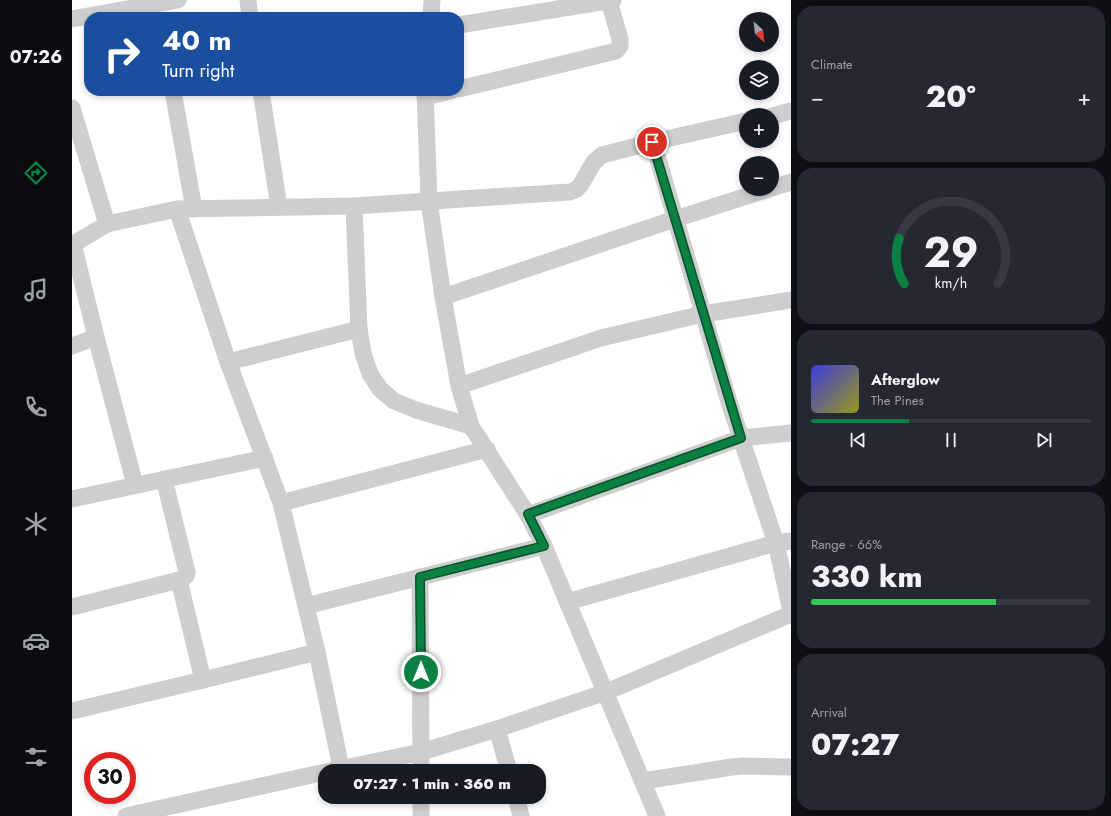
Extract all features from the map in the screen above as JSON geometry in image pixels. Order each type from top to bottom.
[{"type":"street","points":[[89,12],[104,6],[158,10],[178,0]]},
{"type":"street","points":[[248,0],[249,12]]},
{"type":"street","points":[[431,12],[432,0]]},
{"type":"street","points":[[464,24],[564,4],[611,0],[620,40],[620,46],[616,52],[464,88]]},
{"type":"street","points":[[72,19],[84,14]]},
{"type":"street","points":[[173,96],[194,209]]},
{"type":"street","points":[[262,96],[279,207]]},
{"type":"street","points":[[425,96],[429,201],[443,297],[459,386],[471,426],[528,514],[544,546],[657,816]]},
{"type":"street","points":[[72,108],[107,224]]},
{"type":"street","points":[[779,115],[791,112]]},
{"type":"street","points":[[135,485],[72,245],[107,224],[177,209],[354,206],[570,192],[577,189],[582,184],[594,162],[602,156],[652,142],[739,123]]},
{"type":"street","points":[[362,764],[421,752],[497,730],[606,692],[791,613],[783,542],[741,438],[652,142]]},
{"type":"street","points":[[779,186],[791,182]]},
{"type":"street","points":[[443,297],[747,196]]},
{"type":"street","points":[[354,206],[359,329],[363,353],[370,374],[380,389],[394,401],[416,410],[471,426]]},
{"type":"street","points":[[177,209],[228,362],[282,503],[317,652],[331,764]]},
{"type":"street","points":[[459,386],[601,338],[703,314],[791,300]]},
{"type":"street","points":[[228,362],[359,329]]},
{"type":"street","points":[[72,346],[96,336]]},
{"type":"street","points":[[528,514],[741,438],[791,433]]},
{"type":"street","points":[[282,503],[487,449]]},
{"type":"street","points":[[72,499],[265,458]]},
{"type":"street","points":[[72,607],[179,580],[187,575],[164,480]]},
{"type":"street","points":[[568,602],[783,542]]},
{"type":"street","points":[[306,606],[544,546]]},
{"type":"street","points":[[420,577],[421,764]]},
{"type":"street","points":[[179,580],[203,680]]},
{"type":"street","points":[[72,711],[317,652]]},
{"type":"street","points":[[497,730],[507,764]]},
{"type":"street","points":[[643,781],[732,767],[791,767]]},
{"type":"street","points":[[126,816],[318,773]]},
{"type":"street","points":[[421,804],[421,816]]},
{"type":"street","points":[[518,804],[521,816]]},
{"type":"route","points":[[421,672],[420,577],[544,546],[528,514],[741,438],[652,142]]}]
